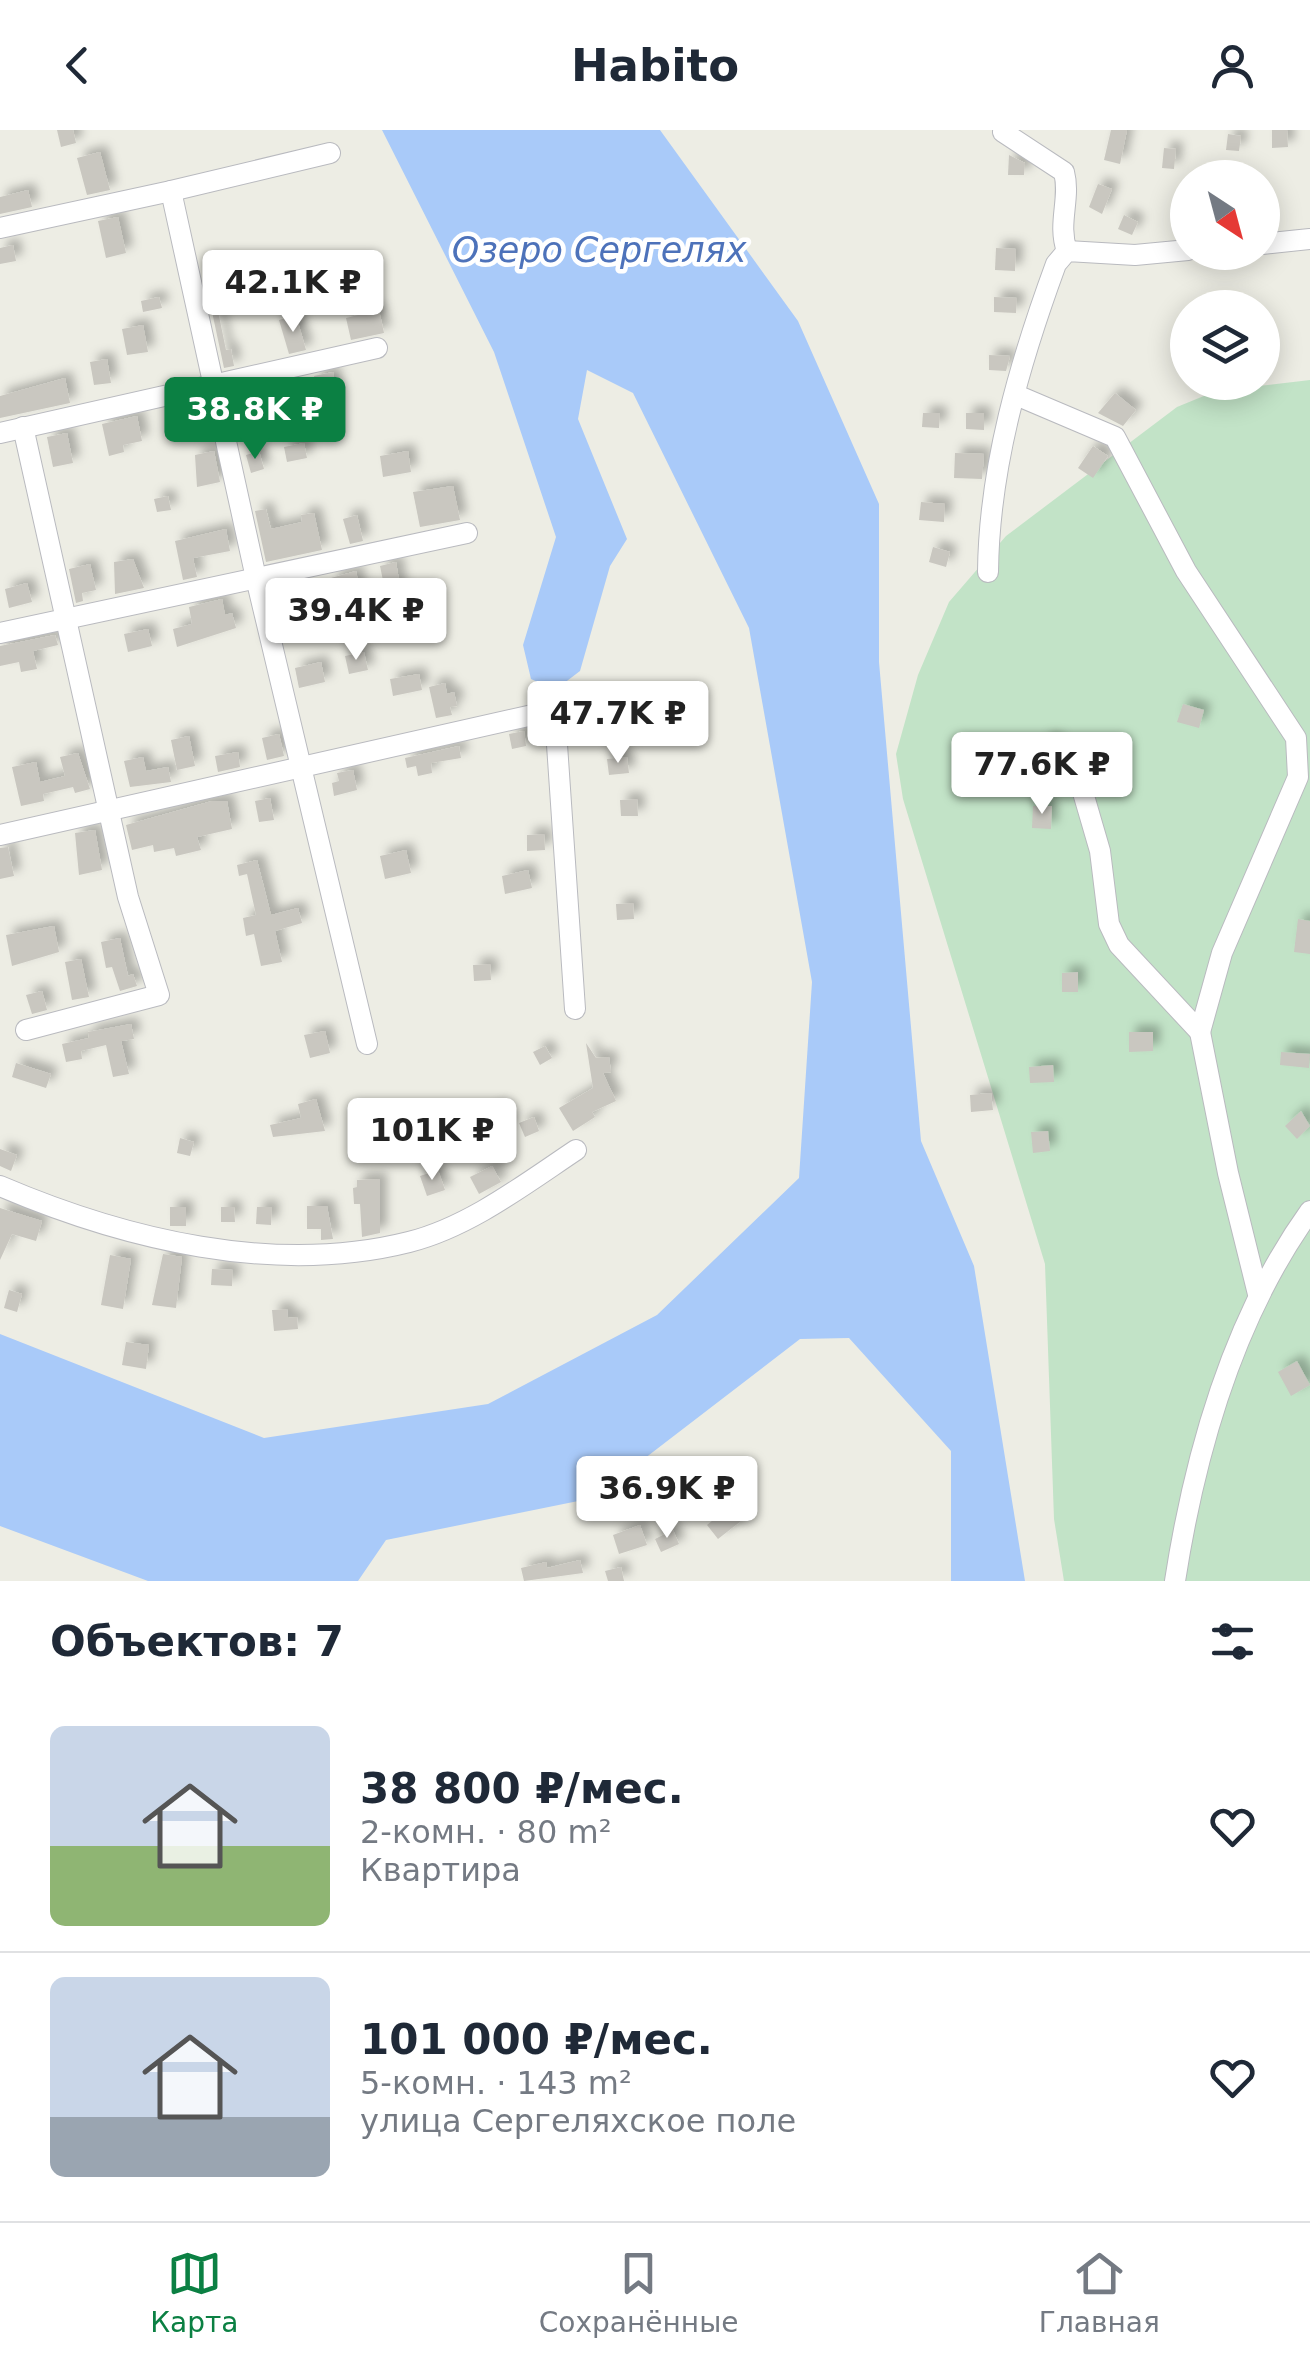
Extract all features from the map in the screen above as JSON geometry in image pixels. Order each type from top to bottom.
[{"type":"street","points":[[1003,132],[1064,172],[1067,183],[1060,231],[1067,252]]},
{"type":"street","points":[[0,228],[330,154]]},
{"type":"street","points":[[171,191],[256,578],[367,1044]]},
{"type":"street","points":[[1280,242],[1310,239]]},
{"type":"street","points":[[1067,252],[1135,255],[1170,252]]},
{"type":"street","points":[[988,572],[988,507],[1047,289],[1056,264],[1067,252]]},
{"type":"street","points":[[0,432],[377,348]]},
{"type":"street","points":[[1016,394],[1114,437],[1186,571],[1296,738],[1304,768],[1222,953],[1200,1032],[1228,1173],[1258,1294]]},
{"type":"street","points":[[24,428],[128,896],[159,995],[26,1030]]},
{"type":"street","points":[[0,633],[467,533]]},
{"type":"street","points":[[0,835],[537,714],[550,720],[556,730],[576,1009]]},
{"type":"street","points":[[1077,772],[1100,851],[1109,924],[1119,944],[1200,1032]]},
{"type":"street","points":[[0,1186],[98,1226],[179,1245],[343,1252],[411,1242],[494,1205],[576,1150]]},
{"type":"street","points":[[1175,1581],[1211,1416],[1258,1294],[1310,1210]]},
{"type":"green space","points":[[1310,380],[1310,1581],[1064,1581],[1054,1519],[1045,1264],[903,799],[896,754],[918,675],[949,602],[1006,536],[1177,407],[1194,400],[1280,400],[1280,384]]},
{"type":"water","name":"Озеро Сергелях","points":[[382,130],[660,130],[798,321],[879,504],[879,662],[921,1141],[974,1266],[1025,1581],[951,1581],[951,1451],[849,1338],[800,1339],[593,1498],[386,1540],[358,1581],[148,1581],[0,1526],[0,1334],[264,1438],[488,1404],[657,1315],[799,1178],[812,982],[749,628],[633,393],[587,370],[578,419],[627,539],[610,566],[580,671],[555,690],[531,679],[523,645],[556,537],[494,352]]},
{"type":"building","points":[[57,130],[73,130],[76,143],[61,147]]},
{"type":"building","points":[[1111,130],[1127,130],[1120,164],[1104,160]]},
{"type":"building","points":[[1272,130],[1287,130],[1288,147],[1272,148]]},
{"type":"building","points":[[1228,134],[1241,136],[1239,151],[1226,150]]},
{"type":"building","points":[[1164,148],[1176,149],[1170,169],[1162,168]]},
{"type":"building","points":[[100,152],[110,190],[87,195],[77,158]]},
{"type":"building","points":[[1009,155],[1025,163],[1024,175],[1008,175]]},
{"type":"building","points":[[1098,184],[1112,189],[1102,214],[1089,207]]},
{"type":"building","points":[[28,190],[32,207],[0,214],[0,197]]},
{"type":"building","points":[[1124,215],[1138,222],[1132,235],[1118,229]]},
{"type":"building","points":[[118,217],[126,253],[106,258],[98,221]]},
{"type":"building","points":[[13,245],[16,261],[0,264],[0,248]]},
{"type":"building","points":[[996,248],[1016,249],[1015,271],[995,270]]},
{"type":"building","points":[[316,283],[320,301],[301,304],[298,286]]},
{"type":"building","points":[[159,297],[162,308],[143,312],[141,301]]},
{"type":"building","points":[[994,297],[1017,298],[1016,313],[994,312]]},
{"type":"building","points":[[217,306],[226,350],[231,349],[234,366],[224,368],[211,307]]},
{"type":"building","points":[[379,310],[384,333],[351,340],[346,318]]},
{"type":"building","points":[[296,315],[306,350],[289,354],[279,320]]},
{"type":"building","points":[[143,325],[148,352],[127,355],[122,329]]},
{"type":"building","points":[[989,355],[1010,356],[1006,371],[989,370]]},
{"type":"building","points":[[107,359],[111,383],[94,385],[90,362]]},
{"type":"building","points":[[333,372],[336,390],[318,393],[314,376]]},
{"type":"building","points":[[65,378],[70,403],[0,418],[0,396]]},
{"type":"building","points":[[1115,393],[1136,410],[1123,426],[1098,413]]},
{"type":"building","points":[[190,404],[194,418],[169,424],[165,410]]},
{"type":"building","points":[[923,413],[940,413],[939,428],[922,427]]},
{"type":"building","points":[[966,413],[984,413],[984,430],[966,429]]},
{"type":"building","points":[[137,416],[142,441],[123,445],[124,452],[109,456],[102,424]]},
{"type":"building","points":[[67,433],[73,463],[53,467],[47,437]]},
{"type":"building","points":[[304,443],[307,458],[287,462],[284,447]]},
{"type":"building","points":[[1093,446],[1108,456],[1093,478],[1078,468]]},
{"type":"building","points":[[214,451],[220,482],[197,487],[195,455]]},
{"type":"building","points":[[259,451],[264,469],[251,473],[246,455]]},
{"type":"building","points":[[408,451],[411,472],[383,477],[380,456]]},
{"type":"building","points":[[955,453],[984,454],[982,479],[954,478]]},
{"type":"building","points":[[453,486],[460,520],[420,527],[413,492]]},
{"type":"building","points":[[168,496],[171,510],[157,512],[154,499]]},
{"type":"building","points":[[921,502],[945,504],[944,522],[919,520]]},
{"type":"building","points":[[266,509],[271,529],[302,522],[301,515],[314,513],[322,550],[266,562],[255,511]]},
{"type":"building","points":[[357,515],[363,541],[350,544],[343,519]]},
{"type":"building","points":[[226,529],[230,551],[193,558],[197,577],[183,580],[175,541]]},
{"type":"building","points":[[933,547],[950,552],[946,567],[929,562]]},
{"type":"building","points":[[133,559],[144,588],[115,594],[114,562]]},
{"type":"building","points":[[396,562],[401,592],[386,595],[380,566]]},
{"type":"building","points":[[90,564],[96,590],[82,593],[83,601],[76,603],[69,569]]},
{"type":"building","points":[[356,571],[369,631],[353,635],[346,605],[338,607],[331,578]]},
{"type":"building","points":[[27,583],[32,602],[9,608],[5,589]]},
{"type":"building","points":[[296,586],[299,631],[284,635],[273,590]]},
{"type":"building","points":[[222,599],[225,615],[232,613],[236,628],[177,647],[173,629],[192,624],[189,607]]},
{"type":"building","points":[[148,629],[152,646],[128,652],[124,634]]},
{"type":"building","points":[[55,635],[58,645],[33,651],[37,669],[21,672],[19,662],[0,666],[0,646]]},
{"type":"building","points":[[364,652],[368,670],[349,674],[345,656]]},
{"type":"building","points":[[321,662],[325,682],[299,688],[295,668]]},
{"type":"building","points":[[419,674],[422,690],[393,696],[390,679]]},
{"type":"building","points":[[445,683],[447,694],[454,692],[457,706],[450,707],[452,715],[436,718],[429,687]]},
{"type":"building","points":[[1183,704],[1204,710],[1199,728],[1177,722]]},
{"type":"building","points":[[575,721],[583,729],[575,737],[567,729]]},
{"type":"building","points":[[524,731],[526,746],[512,749],[509,734]]},
{"type":"building","points":[[279,734],[284,756],[267,760],[262,738]]},
{"type":"building","points":[[189,736],[195,766],[177,770],[171,740]]},
{"type":"building","points":[[1043,739],[1057,740],[1056,760],[1042,760]]},
{"type":"building","points":[[459,746],[461,758],[431,763],[432,773],[418,776],[416,766],[407,768],[405,758]]},
{"type":"building","points":[[238,752],[240,767],[218,772],[215,756]]},
{"type":"building","points":[[78,753],[90,789],[75,793],[73,787],[43,794],[44,801],[21,806],[12,767],[36,762],[40,782],[65,776],[60,757]]},
{"type":"building","points":[[143,757],[146,771],[168,767],[171,782],[130,787],[124,761]]},
{"type":"building","points":[[627,757],[629,773],[609,775],[607,759]]},
{"type":"building","points":[[353,770],[357,790],[334,796],[332,783],[339,781],[337,773]]},
{"type":"building","points":[[270,798],[274,820],[259,822],[255,801]]},
{"type":"building","points":[[637,799],[638,816],[621,816],[620,800]]},
{"type":"building","points":[[212,801],[227,801],[232,829],[197,837],[201,850],[176,856],[174,848],[154,852],[153,845],[132,850],[126,825]]},
{"type":"building","points":[[1033,806],[1052,806],[1051,829],[1032,828]]},
{"type":"building","points":[[95,830],[102,870],[79,875],[75,833]]},
{"type":"building","points":[[544,834],[545,850],[527,851],[527,835]]},
{"type":"building","points":[[8,847],[14,876],[0,879],[0,848]]},
{"type":"building","points":[[406,850],[411,873],[385,879],[380,856]]},
{"type":"building","points":[[257,860],[271,915],[298,908],[302,923],[275,931],[282,962],[261,966],[254,934],[246,936],[243,918],[256,915],[247,874],[239,876],[237,865]]},
{"type":"building","points":[[528,870],[532,888],[505,894],[502,876]]},
{"type":"building","points":[[633,903],[634,919],[617,920],[616,904]]},
{"type":"building","points":[[1298,919],[1310,921],[1310,954],[1294,952]]},
{"type":"building","points":[[54,926],[59,952],[12,966],[6,935]]},
{"type":"building","points":[[120,938],[128,976],[133,974],[137,986],[120,991],[112,967],[106,968],[101,942]]},
{"type":"building","points":[[81,959],[89,997],[72,1000],[65,962]]},
{"type":"building","points":[[490,964],[491,980],[474,981],[473,965]]},
{"type":"building","points":[[1078,972],[1078,992],[1062,992],[1062,973]]},
{"type":"building","points":[[42,991],[47,1010],[32,1014],[26,995]]},
{"type":"building","points":[[131,1024],[134,1039],[121,1041],[129,1074],[113,1077],[106,1045],[81,1051],[82,1059],[66,1062],[62,1044],[89,1038],[88,1032]]},
{"type":"building","points":[[325,1031],[330,1053],[310,1058],[304,1035]]},
{"type":"building","points":[[1129,1032],[1153,1032],[1153,1051],[1129,1052]]},
{"type":"building","points":[[586,1043],[596,1058],[609,1057],[611,1072],[603,1073],[616,1101],[592,1112],[595,1117],[573,1131],[559,1108],[593,1088]]},
{"type":"building","points":[[545,1046],[552,1058],[540,1065],[533,1052]]},
{"type":"building","points":[[1281,1052],[1310,1054],[1309,1068],[1280,1065]]},
{"type":"building","points":[[16,1063],[51,1074],[46,1088],[12,1077]]},
{"type":"building","points":[[1053,1065],[1054,1082],[1030,1083],[1029,1067]]},
{"type":"building","points":[[991,1093],[993,1110],[971,1112],[970,1095]]},
{"type":"building","points":[[316,1099],[325,1131],[273,1137],[270,1125],[301,1118],[298,1104]]},
{"type":"building","points":[[500,1107],[510,1126],[496,1133],[486,1115]]},
{"type":"building","points":[[1301,1111],[1310,1126],[1297,1139],[1285,1126]]},
{"type":"building","points":[[534,1117],[539,1131],[525,1137],[519,1123]]},
{"type":"building","points":[[1048,1131],[1050,1151],[1033,1153],[1031,1132]]},
{"type":"building","points":[[180,1138],[194,1142],[190,1156],[177,1153]]},
{"type":"building","points":[[0,1149],[17,1155],[11,1171],[0,1166]]},
{"type":"building","points":[[492,1166],[501,1182],[479,1194],[470,1177]]},
{"type":"building","points":[[438,1170],[445,1190],[427,1196],[420,1176]]},
{"type":"building","points":[[380,1179],[380,1233],[362,1237],[360,1204],[354,1204],[353,1188],[357,1187],[357,1180]]},
{"type":"building","points":[[307,1206],[327,1206],[333,1239],[321,1240],[321,1229],[307,1229]]},
{"type":"building","points":[[170,1207],[186,1207],[186,1226],[170,1226]]},
{"type":"building","points":[[221,1207],[234,1207],[235,1222],[221,1222]]},
{"type":"building","points":[[257,1207],[272,1207],[271,1225],[256,1224]]},
{"type":"building","points":[[0,1208],[42,1221],[36,1241],[12,1234],[0,1260]]},
{"type":"building","points":[[163,1254],[182,1257],[176,1308],[152,1305]]},
{"type":"building","points":[[110,1255],[131,1259],[123,1309],[101,1305]]},
{"type":"building","points":[[212,1269],[233,1270],[232,1286],[211,1285]]},
{"type":"building","points":[[9,1290],[22,1294],[17,1312],[4,1308]]},
{"type":"building","points":[[287,1309],[288,1318],[297,1317],[298,1329],[274,1331],[272,1310]]},
{"type":"building","points":[[126,1342],[149,1345],[146,1369],[122,1365]]},
{"type":"building","points":[[1297,1361],[1310,1385],[1291,1396],[1278,1372]]},
{"type":"building","points":[[729,1507],[741,1521],[718,1539],[707,1525]]},
{"type":"building","points":[[640,1525],[647,1545],[619,1554],[613,1535]]},
{"type":"building","points":[[673,1530],[679,1544],[661,1552],[655,1539]]},
{"type":"building","points":[[580,1560],[583,1573],[524,1581],[521,1568],[546,1562],[547,1568]]},
{"type":"building","points":[[621,1567],[624,1581],[608,1581],[605,1571]]}]
